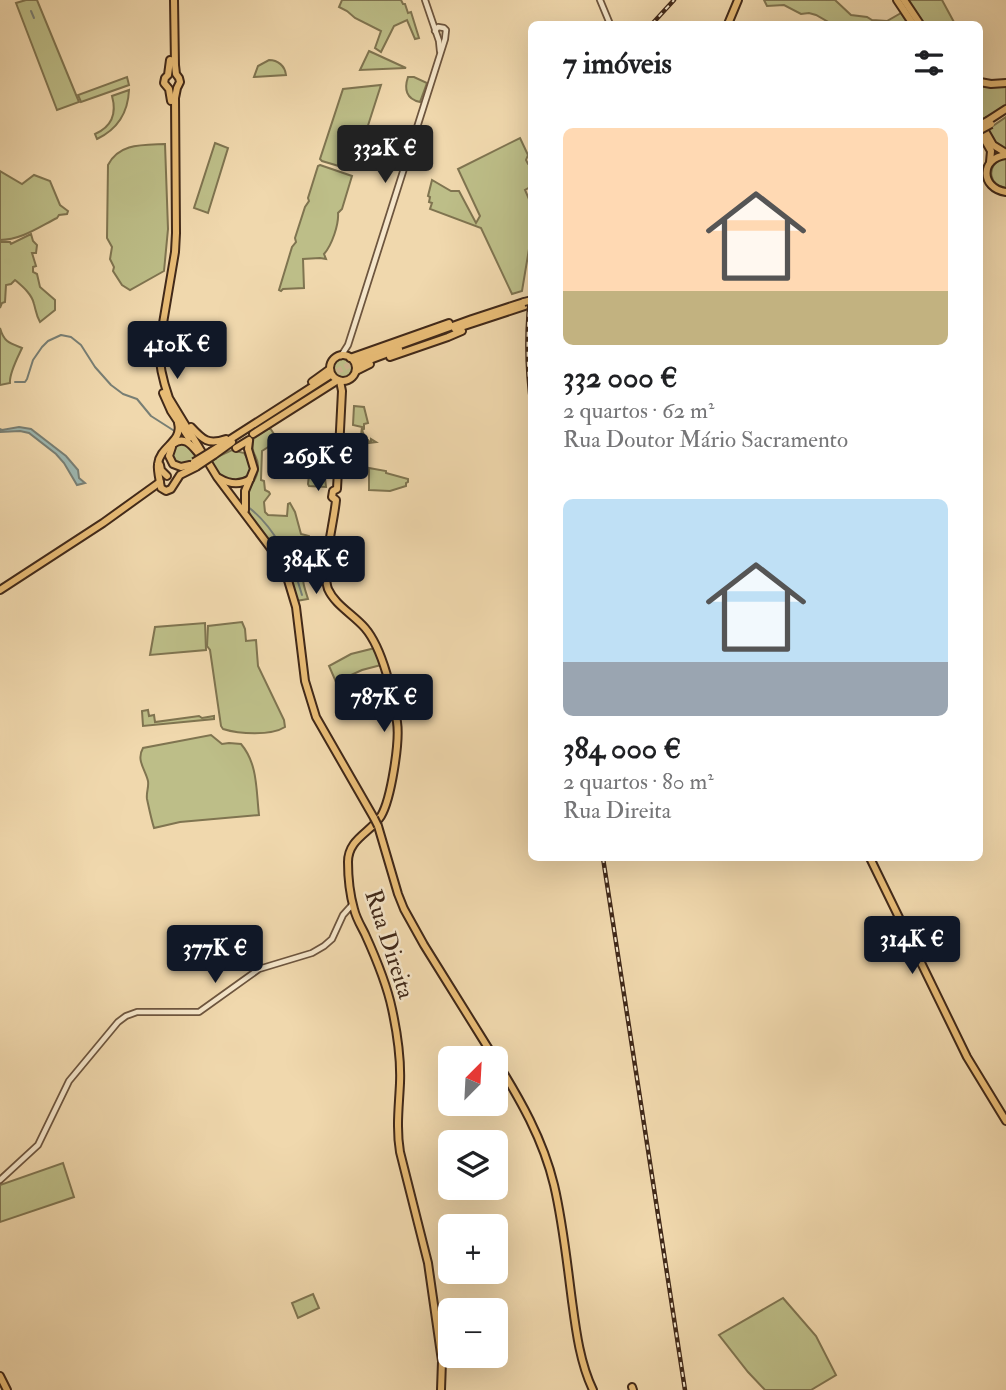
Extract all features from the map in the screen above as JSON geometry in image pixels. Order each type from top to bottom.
[{"type":"main road","points":[[172,0],[170,65],[172,74],[180,80],[180,85],[173,88]]},
{"type":"main road","points":[[732,21],[740,0]]},
{"type":"main road","points":[[897,0],[911,21]]},
{"type":"main road","points":[[904,0],[918,21]]},
{"type":"main road","points":[[172,74],[165,78],[164,83],[173,88],[175,98],[176,233],[159,360],[169,398],[200,454],[235,507],[263,538]]},
{"type":"main road","points":[[983,83],[1006,83]]},
{"type":"main road","points":[[983,126],[1006,112]]},
{"type":"main road","points":[[983,131],[993,145],[1006,154]]},
{"type":"main road","points":[[983,134],[991,151],[987,169],[989,182],[998,190],[1006,192]]},
{"type":"main road","points":[[990,162],[1006,154]]},
{"type":"main road","points":[[351,357],[371,363],[448,337],[472,321],[528,303]]},
{"type":"main road","points":[[334,377],[332,361],[351,357],[457,320],[472,321]]},
{"type":"main road","points":[[342,391],[353,377],[351,357]]},
{"type":"main road","points":[[213,453],[334,377]]},
{"type":"main road","points":[[236,448],[334,377]]},
{"type":"main road","points":[[89,532],[171,483],[193,465],[258,422],[263,415],[334,377],[349,380]]},
{"type":"main road","name":"Rua Direita","points":[[334,377],[342,391],[337,489],[332,494],[336,500],[326,567],[328,588],[341,606],[373,638],[380,652],[391,691],[397,724],[392,777],[384,809],[379,819],[361,835],[349,852],[348,870],[352,905],[393,1012],[400,1068],[398,1139],[428,1263],[442,1361],[441,1390]]},
{"type":"main road","points":[[251,521],[245,511],[244,500],[254,469],[250,457],[251,438],[272,417]]},
{"type":"main road","points":[[180,419],[206,441],[217,442],[233,438]]},
{"type":"main road","points":[[180,419],[282,566],[296,607],[305,681],[316,717],[378,826],[404,909],[487,1046]]},
{"type":"main road","points":[[171,483],[158,469],[160,458],[178,435],[180,419]]},
{"type":"main road","points":[[171,483],[161,470],[160,462],[172,445],[180,440],[186,441],[200,454]]},
{"type":"main road","points":[[172,445],[169,456],[173,464],[181,467],[193,465]]},
{"type":"main road","points":[[223,449],[236,448],[250,457]]},
{"type":"main road","points":[[218,477],[237,484],[250,479]]},
{"type":"main road","points":[[166,490],[160,486],[171,483]]},
{"type":"main road","points":[[0,590],[154,492],[166,490],[171,483]]},
{"type":"main road","points":[[871,861],[968,1059],[1006,1121]]},
{"type":"main road","points":[[508,1081],[531,1121],[547,1160],[554,1186],[582,1360],[595,1390]]},
{"type":"main road","points":[[0,1376],[7,1390]]},
{"type":"street","points":[[425,0],[437,31],[442,37],[445,34]]},
{"type":"street","points":[[600,0],[608,21]]},
{"type":"street","points":[[351,357],[445,39],[445,29],[437,31]]},
{"type":"street","points":[[437,31],[440,51]]},
{"type":"street","points":[[0,1180],[38,1145],[69,1081],[118,1022],[137,1012],[199,1012],[259,969],[312,953],[324,946],[332,939],[341,918],[352,905]]},
{"type":"green space","points":[[37,0],[79,102],[57,110],[16,3]]},
{"type":"green space","points":[[342,0],[401,0],[408,13],[411,12],[419,38],[415,39],[407,20],[394,26],[381,52],[375,48],[381,31],[339,7]]},
{"type":"green space","points":[[764,0],[835,0],[851,15],[887,21],[827,21],[809,13],[801,14],[784,5],[767,6]]},
{"type":"green space","points":[[908,0],[942,0],[953,21],[922,21]]},
{"type":"green space","points":[[901,13],[906,21],[887,21]]},
{"type":"green space","points":[[369,51],[406,68],[360,70]]},
{"type":"green space","points":[[269,60],[280,64],[286,75],[254,77],[258,66]]},
{"type":"green space","points":[[127,77],[129,85],[81,102],[78,95]]},
{"type":"green space","points":[[408,77],[427,83],[420,102],[407,93]]},
{"type":"green space","points":[[381,85],[354,169],[322,161],[320,159],[343,89]]},
{"type":"green space","points":[[983,85],[1006,86],[1006,107],[983,119]]},
{"type":"green space","points":[[129,90],[124,113],[111,130],[97,139],[95,134],[109,124],[113,114],[112,96]]},
{"type":"green space","points":[[1006,117],[1006,150],[996,144],[987,130]]},
{"type":"green space","points":[[520,138],[528,155],[528,188],[525,190],[528,197],[528,255],[522,291],[512,294],[481,228],[430,209],[432,203],[429,202],[428,196],[432,180],[451,191],[459,191],[476,223],[480,216],[458,169]]},
{"type":"green space","points":[[215,143],[228,148],[208,213],[194,208]]},
{"type":"green space","points":[[165,144],[168,229],[164,271],[130,290],[122,285],[113,271],[110,259],[112,247],[107,238],[108,165],[125,149],[140,145]]},
{"type":"green space","points":[[1001,159],[1006,159],[1006,188],[996,183],[992,176],[993,167]]},
{"type":"green space","points":[[320,165],[352,176],[342,209],[338,213],[330,245],[324,254],[326,259],[303,259],[304,288],[281,291],[279,290],[292,247],[296,242],[295,238]]},
{"type":"green space","points":[[0,171],[22,184],[34,175],[50,181],[60,205],[68,211],[67,214],[59,215],[23,235],[0,240]]},
{"type":"green space","points":[[31,234],[37,245],[36,253],[32,253],[36,266],[33,267],[33,272],[37,274],[40,287],[55,300],[55,310],[40,322],[33,300],[15,280],[6,285],[5,302],[0,308],[0,242],[11,244]]},
{"type":"green space","points":[[0,328],[8,341],[22,348],[12,370],[10,383],[0,385]]},
{"type":"green space","points":[[343,359],[350,362],[353,369],[350,376],[343,379],[336,376],[333,369],[336,362]]},
{"type":"green space","points":[[354,406],[364,407],[368,423],[364,424],[362,430],[366,440],[376,442],[360,444],[362,427],[353,425]]},
{"type":"green space","points":[[270,428],[276,442],[262,451],[261,480],[270,494],[264,502],[265,512],[268,515],[287,516],[290,503],[301,534],[309,536],[312,556],[308,558],[307,569],[305,568],[303,575],[308,599],[296,601],[281,560],[248,510],[248,492],[258,468],[253,451],[254,437]]},
{"type":"green space","points":[[179,443],[190,446],[198,457],[181,466],[172,460],[172,451]]},
{"type":"green space","points":[[232,450],[244,453],[252,466],[250,476],[238,482],[227,480],[210,463]]},
{"type":"green space","points":[[327,451],[335,455],[335,478],[325,478],[326,487],[309,486],[310,466],[323,468]]},
{"type":"green space","points":[[369,468],[386,471],[408,479],[408,482],[406,486],[390,491],[369,490]]},
{"type":"green space","points":[[242,622],[246,641],[256,640],[258,666],[284,720],[285,727],[279,730],[246,733],[223,729],[221,726],[210,650],[207,646],[208,626]]},
{"type":"green space","points":[[205,623],[206,650],[150,655],[155,627]]},
{"type":"green space","points":[[375,648],[381,665],[336,682],[329,666],[351,654]]},
{"type":"green space","points":[[148,710],[149,716],[154,715],[155,722],[199,716],[214,716],[214,719],[143,726],[142,711]]},
{"type":"green space","points":[[211,735],[222,744],[241,744],[247,752],[255,778],[259,815],[180,822],[154,828],[147,799],[148,781],[141,761],[143,748]]},
{"type":"green space","points":[[63,1163],[74,1197],[0,1222],[0,1185]]},
{"type":"green space","points":[[313,1294],[319,1308],[298,1318],[292,1303]]},
{"type":"green space","points":[[783,1298],[816,1336],[836,1375],[811,1390],[765,1390],[719,1335]]},
{"type":"water","points":[[0,429],[31,429],[66,456],[85,483],[77,485],[56,454],[29,433],[0,432]]},
{"type":"waterway","points":[[31,11],[34,18]]},
{"type":"waterway","points":[[15,382],[25,382],[33,360],[48,341],[61,335],[71,337],[81,345],[111,385],[123,394],[137,399],[151,416],[176,432]]},
{"type":"waterway","points":[[248,507],[266,524],[281,546],[294,571],[302,595]]},
{"type":"tunnel","points":[[329,376],[356,361]]},
{"type":"railway","points":[[655,21],[674,0]]},
{"type":"railway","points":[[603,861],[685,1390]]}]
